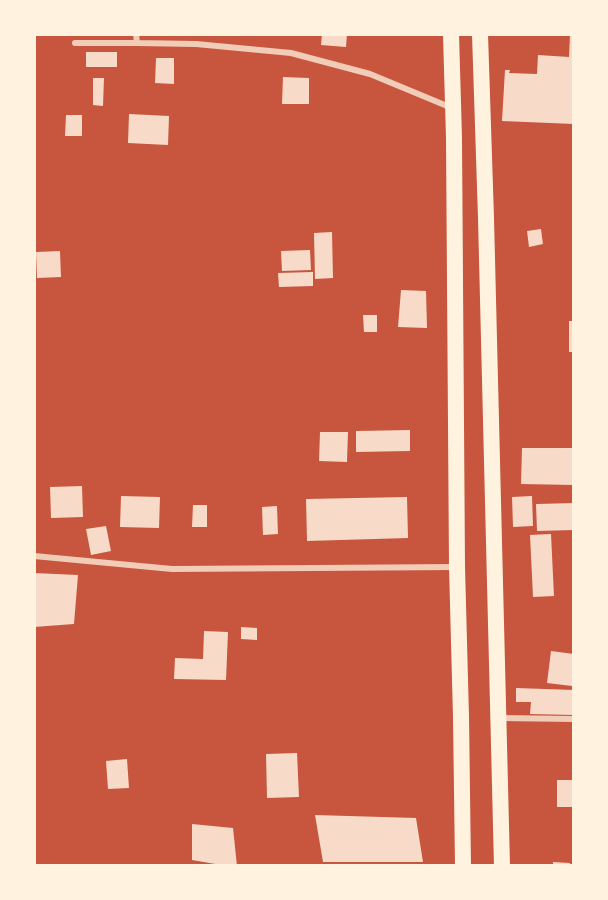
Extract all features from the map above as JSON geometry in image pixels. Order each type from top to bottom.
[{"type":"highway","points":[[451,34],[463,866]]},
{"type":"highway","points":[[480,34],[502,866]]},
{"type":"street","points":[[136,34],[137,43]]},
{"type":"street","points":[[75,43],[196,44],[291,53],[370,74],[453,108]]},
{"type":"street","points":[[34,556],[172,569],[457,567]]},
{"type":"street","points":[[499,717],[573,718]]},
{"type":"building","points":[[322,34],[347,34],[346,47],[321,45]]},
{"type":"building","points":[[570,34],[574,34],[574,124],[502,121],[505,70],[510,70],[509,73],[537,74],[538,55],[569,57]]},
{"type":"building","points":[[86,52],[117,52],[117,67],[86,67]]},
{"type":"building","points":[[156,58],[174,58],[174,84],[155,83]]},
{"type":"building","points":[[283,77],[309,78],[309,104],[282,104]]},
{"type":"building","points":[[93,78],[104,78],[103,106],[93,105]]},
{"type":"building","points":[[129,114],[169,116],[168,145],[128,143]]},
{"type":"building","points":[[66,115],[82,115],[82,136],[65,136]]},
{"type":"building","points":[[541,229],[543,244],[529,247],[527,231]]},
{"type":"building","points":[[332,232],[333,278],[315,279],[314,233]]},
{"type":"building","points":[[310,250],[311,270],[282,271],[281,251]]},
{"type":"building","points":[[60,251],[61,277],[37,278],[36,252]]},
{"type":"building","points":[[313,272],[313,286],[279,287],[278,273]]},
{"type":"building","points":[[401,290],[426,291],[427,328],[398,327]]},
{"type":"building","points":[[363,315],[377,315],[377,332],[364,332]]},
{"type":"building","points":[[569,321],[574,321],[574,352],[569,352]]},
{"type":"building","points":[[410,430],[410,451],[356,452],[356,431]]},
{"type":"building","points":[[320,432],[348,432],[347,462],[319,461]]},
{"type":"building","points":[[522,448],[574,448],[574,485],[521,484]]},
{"type":"building","points":[[82,486],[83,517],[51,518],[50,487]]},
{"type":"building","points":[[121,496],[160,497],[159,528],[120,527]]},
{"type":"building","points":[[532,496],[533,526],[513,527],[512,497]]},
{"type":"building","points":[[407,497],[408,538],[307,541],[306,499]]},
{"type":"building","points":[[574,503],[574,530],[537,531],[536,504]]},
{"type":"building","points":[[193,505],[207,505],[207,527],[192,527]]},
{"type":"building","points":[[277,506],[278,534],[263,535],[262,507]]},
{"type":"building","points":[[106,526],[111,551],[91,555],[86,529]]},
{"type":"building","points":[[551,534],[554,596],[533,597],[530,535]]},
{"type":"building","points":[[34,573],[78,575],[74,624],[34,627]]},
{"type":"building","points":[[241,627],[257,628],[257,640],[241,639]]},
{"type":"building","points":[[204,631],[228,632],[226,680],[174,679],[175,658],[203,659]]},
{"type":"building","points":[[551,651],[574,654],[572,686],[547,683]]},
{"type":"building","points":[[516,688],[574,690],[574,715],[530,714],[531,702],[516,702]]},
{"type":"building","points":[[297,753],[299,797],[267,798],[266,754]]},
{"type":"building","points":[[127,759],[129,788],[108,789],[106,761]]},
{"type":"building","points":[[557,780],[574,780],[574,807],[557,807]]},
{"type":"building","points":[[315,815],[416,818],[423,862],[323,862]]},
{"type":"building","points":[[192,824],[233,828],[237,866],[192,860]]},
{"type":"building","points":[[553,862],[570,863],[570,866],[553,866]]}]
